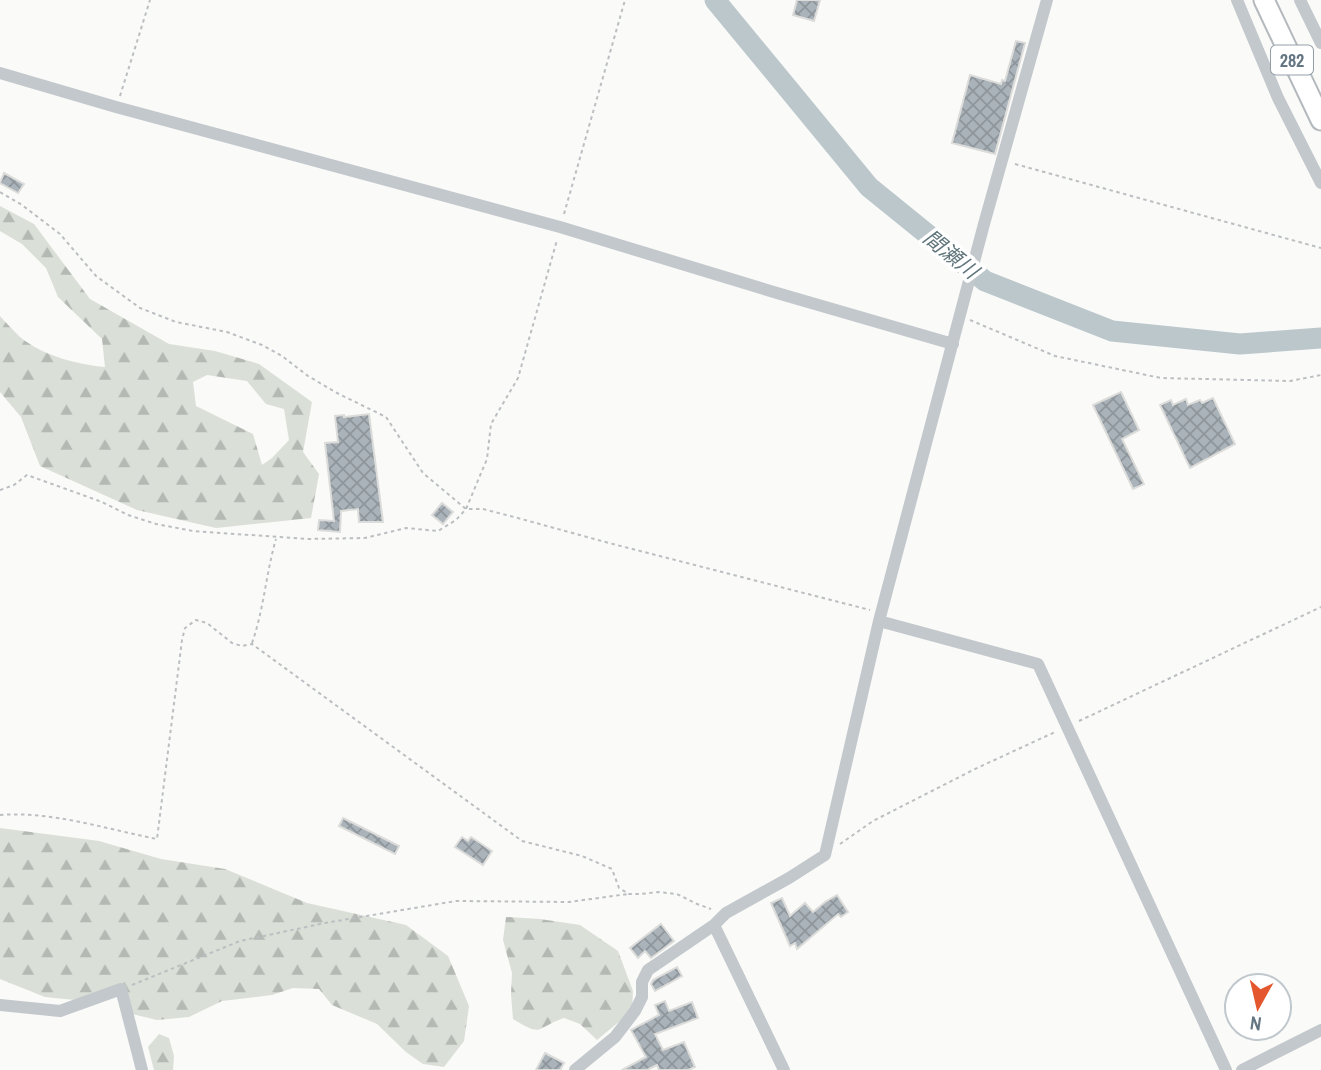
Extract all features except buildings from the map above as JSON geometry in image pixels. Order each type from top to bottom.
[{"type":"highway","name":"282","points":[[1264,0],[1321,121]]},
{"type":"street","points":[[575,1070],[615,1037],[635,1011],[642,997],[642,982],[648,970],[714,925],[726,913],[825,855],[880,617],[984,224],[1047,0]]},
{"type":"street","points":[[1237,0],[1278,98],[1321,183]]},
{"type":"street","points":[[1300,0],[1321,43]]},
{"type":"street","points":[[0,73],[560,227],[953,344]]},
{"type":"street","points":[[880,617],[1038,664],[1226,1070]]},
{"type":"street","points":[[714,925],[784,1070]]},
{"type":"street","points":[[0,1005],[60,1011],[121,989],[142,1070]]},
{"type":"street","points":[[1242,1070],[1321,1031]]},
{"type":"path","points":[[116,107],[150,0]]},
{"type":"path","points":[[0,490],[15,485],[27,475],[156,524],[193,531],[307,539],[365,538],[406,528],[438,531],[456,520],[466,509],[487,459],[491,424],[518,378],[625,0]]},
{"type":"path","points":[[1002,160],[1321,248]]},
{"type":"path","points":[[0,192],[60,234],[96,276],[140,308],[176,321],[227,332],[262,345],[328,388],[386,417],[423,473],[466,509],[483,509],[503,514],[880,617]]},
{"type":"path","points":[[960,316],[1055,356],[1162,378],[1290,381],[1321,375]]},
{"type":"path","points":[[252,643],[277,537]]},
{"type":"path","points":[[825,855],[873,821],[975,769],[1321,607]]},
{"type":"path","points":[[0,815],[33,815],[76,821],[157,839],[185,628],[196,620],[207,623],[232,643],[242,646],[252,643]]},
{"type":"path","points":[[252,643],[522,841],[582,856],[612,869],[619,888],[629,894]]},
{"type":"path","points":[[121,989],[240,941],[325,923],[456,901],[569,902],[658,892],[677,894],[726,913]]},
{"type":"green space","points":[[0,206],[34,224],[90,299],[169,344],[215,351],[259,364],[312,402],[303,452],[319,474],[311,518],[216,528],[137,510],[40,466],[21,417],[0,392],[0,316],[29,344],[49,354],[83,364],[105,367],[102,339],[58,297],[46,268],[22,244],[0,231]],"holes":[[[207,375],[247,381],[266,404],[284,409],[289,440],[262,465],[253,434],[196,406],[193,382]]]},
{"type":"green space","points":[[0,828],[99,841],[161,859],[225,869],[307,903],[406,925],[448,956],[469,1006],[464,1041],[444,1067],[423,1064],[377,1024],[332,1005],[319,989],[293,988],[272,995],[222,1001],[189,1017],[157,1020],[128,1013],[125,999],[110,989],[75,1000],[45,997],[0,979]]},
{"type":"green space","points":[[506,917],[580,925],[618,951],[633,991],[632,1011],[597,1040],[580,1024],[564,1018],[535,1030],[513,1019],[512,973],[503,940]]},
{"type":"green space","points":[[159,1034],[169,1038],[174,1056],[173,1070],[154,1070],[148,1047]]},
{"type":"waterway","name":"間瀬川","points":[[715,0],[869,187],[985,281],[1112,331],[1240,344],[1321,338]]}]
